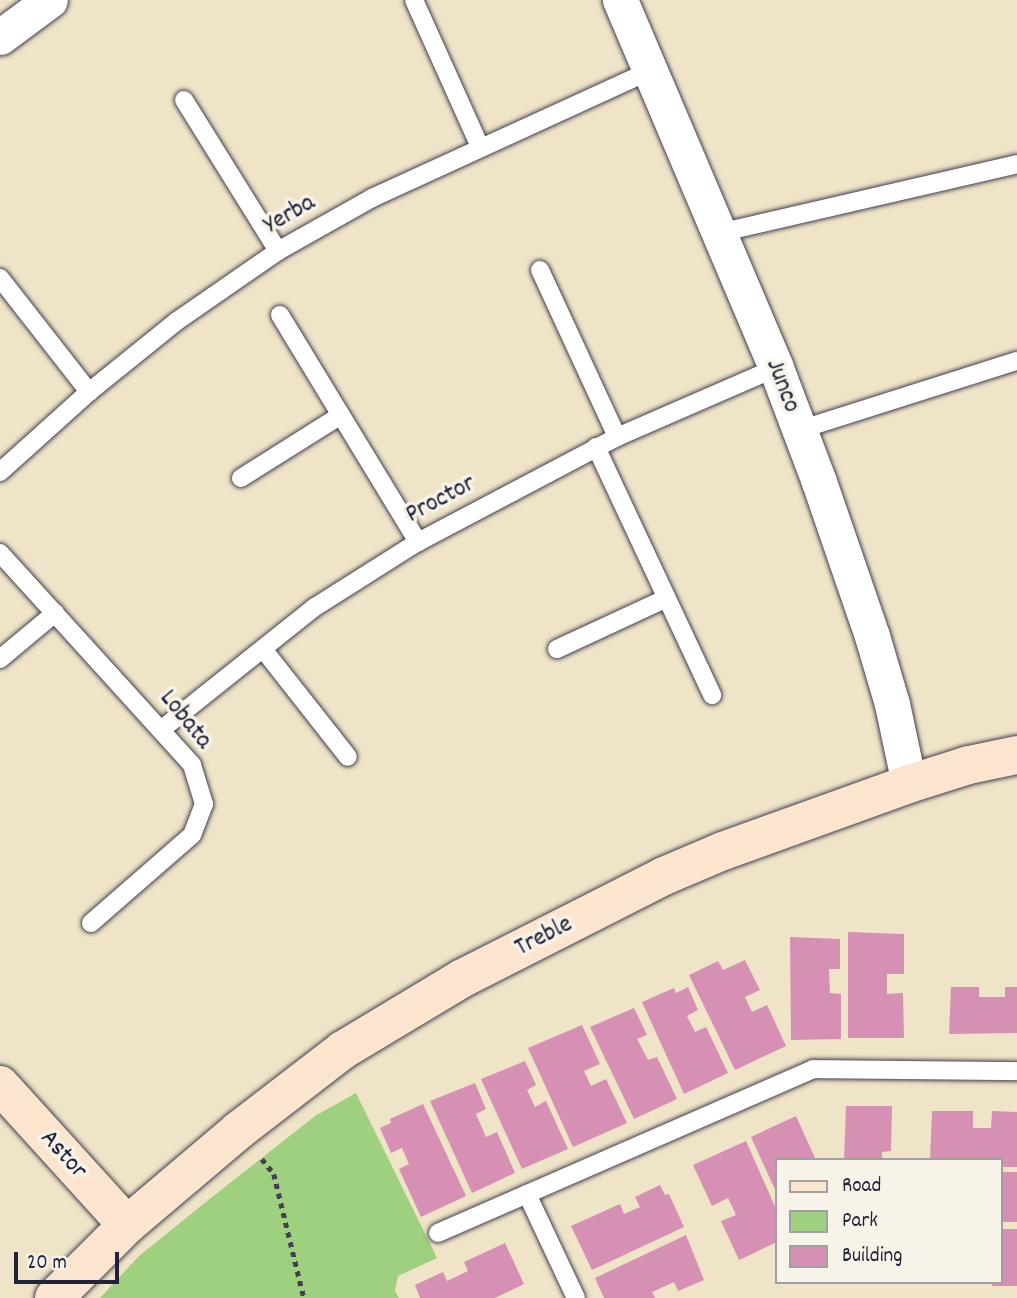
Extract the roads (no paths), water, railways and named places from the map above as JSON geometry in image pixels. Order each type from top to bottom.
[{"type":"street","points":[[0,37],[50,0]]},
{"type":"street","name":"Junco","points":[[620,0],[799,430],[872,636],[892,704],[909,784]]},
{"type":"street","name":"Treble","points":[[54,1298],[127,1225],[239,1130],[344,1050],[461,979],[676,871],[909,784],[969,765],[1017,755]]},
{"type":"street","name":"Astor","points":[[0,1085],[127,1225]]},
{"type":"lane","points":[[414,0],[480,147]]},
{"type":"lane","name":"Yerba","points":[[0,472],[89,392],[177,321],[278,251],[372,198],[650,71]]},
{"type":"lane","points":[[184,100],[278,251]]},
{"type":"lane","points":[[719,233],[1017,164]]},
{"type":"lane","points":[[540,270],[617,436]]},
{"type":"lane","points":[[0,278],[89,392]]},
{"type":"lane","points":[[280,315],[418,542]]},
{"type":"lane","points":[[799,430],[1017,361]]},
{"type":"lane","name":"Proctor","points":[[162,729],[316,607],[418,542],[617,436],[775,368]]},
{"type":"lane","points":[[241,478],[341,415]]},
{"type":"lane","points":[[596,447],[712,695]]},
{"type":"lane","name":"Lobata","points":[[0,553],[192,765],[204,804],[192,835],[91,923]]},
{"type":"lane","points":[[557,649],[667,598]]},
{"type":"lane","points":[[0,659],[55,613]]},
{"type":"lane","points":[[263,649],[348,757]]},
{"type":"lane","points":[[438,1233],[813,1069],[1017,1071]]},
{"type":"lane","points":[[527,1194],[576,1298]]}]
